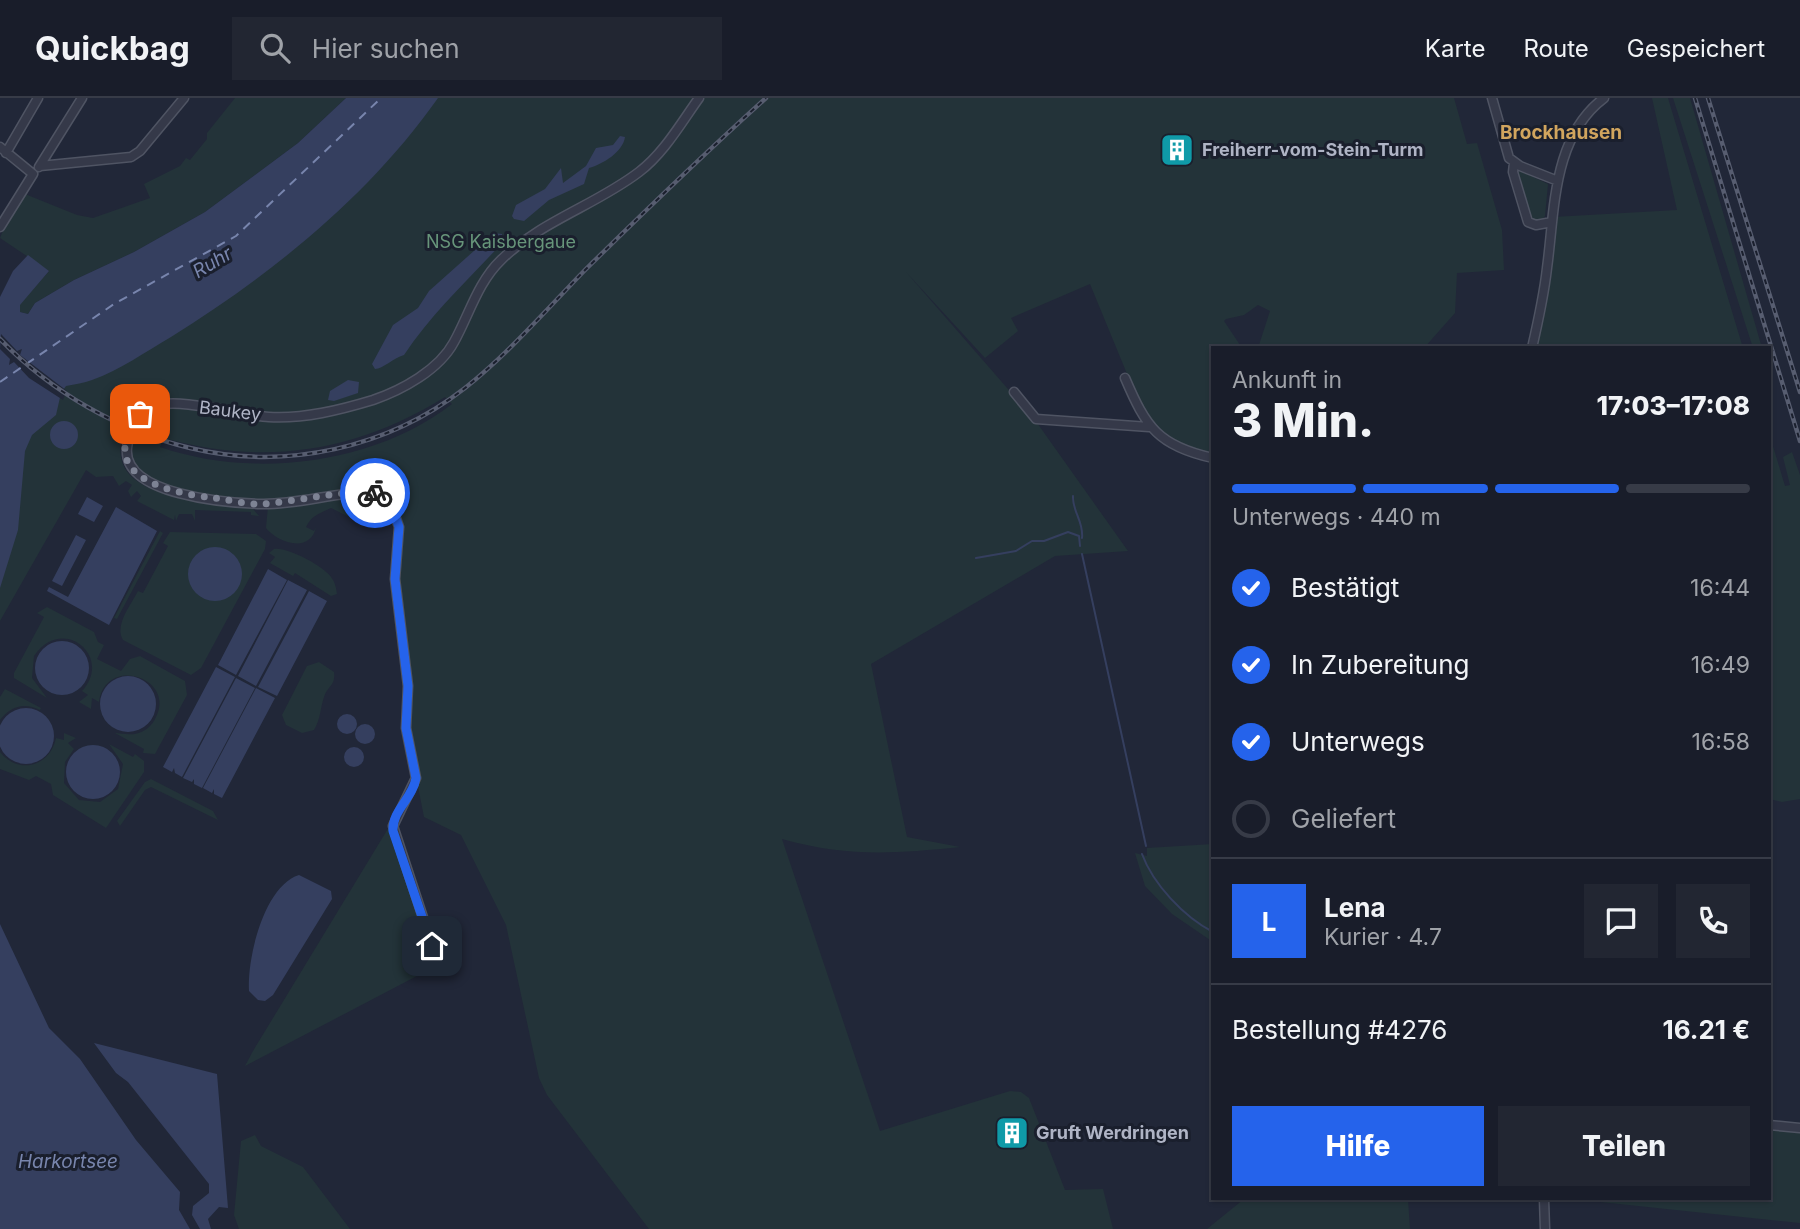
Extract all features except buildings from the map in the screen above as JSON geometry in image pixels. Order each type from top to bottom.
[{"type":"street","points":[[33,174],[3,150],[38,98]]},
{"type":"street","points":[[0,227],[82,98]]},
{"type":"street","points":[[40,166],[131,157],[140,151],[184,98]]},
{"type":"street","name":"Baukey","points":[[439,957],[432,946],[393,831],[394,818],[415,786],[416,778],[406,728],[408,686],[395,579],[399,527],[391,504],[371,492],[262,504],[173,491],[138,477],[129,466],[128,440],[140,414],[161,404],[285,416],[324,413],[376,399],[405,384],[443,358],[480,288],[502,259],[545,226],[639,172],[655,156],[699,98]]},
{"type":"street","points":[[1492,98],[1509,158],[1514,163],[1558,181]]},
{"type":"street","points":[[1532,346],[1545,288],[1558,181],[1570,142],[1582,120],[1604,98]]},
{"type":"street","points":[[1514,163],[1513,172],[1528,222],[1536,225],[1552,222]]},
{"type":"street","points":[[1125,378],[1149,427],[1177,446],[1211,457]]},
{"type":"street","points":[[1014,392],[1036,419],[1149,427]]},
{"type":"street","points":[[1771,1125],[1800,1128]]},
{"type":"street","points":[[1544,1200],[1545,1229]]},
{"type":"green space","points":[[235,98],[346,98],[298,143],[205,212],[134,252],[74,280],[35,303],[28,314],[20,312],[19,305],[49,271],[0,238],[9,216],[25,194],[77,215],[93,218],[150,198],[144,184],[180,166],[186,158],[190,160],[207,139],[207,133]]},
{"type":"green space","name":"NSG Kaisbergaue","points":[[431,98],[1454,98],[1467,144],[1477,143],[1502,230],[1504,270],[1457,273],[1455,313],[1426,346],[1259,346],[1270,311],[1258,305],[1244,315],[1226,319],[1224,321],[1241,346],[1211,346],[1211,457],[1177,445],[1146,420],[1090,284],[1011,318],[1018,331],[985,358],[906,272],[1035,420],[1128,551],[1055,556],[871,664],[907,837],[960,847],[870,852],[828,849],[782,839],[880,1131],[1010,1091],[1021,1092],[1029,1098],[1065,1190],[1103,1189],[1113,1229],[649,1229],[547,1095],[539,1078],[506,925],[461,835],[424,817],[414,766],[408,713],[413,696],[401,630],[396,579],[401,527],[381,493],[249,501],[192,493],[155,480],[133,462],[131,448],[138,425],[128,421],[120,448],[124,467],[138,481],[157,491],[181,497],[252,508],[259,516],[251,515],[251,512],[195,510],[195,521],[192,514],[179,514],[176,521],[175,515],[174,520],[137,501],[141,496],[137,491],[131,497],[128,491],[132,485],[126,481],[119,486],[113,476],[96,477],[86,470],[0,621],[0,455],[22,409]],"holes":[[[445,397],[452,404],[421,425],[386,441],[349,453],[272,464],[196,457],[160,447],[164,438],[201,447],[237,451],[308,449],[377,431]]]},
{"type":"green space","points":[[1652,98],[1668,98],[1742,346],[1532,346],[1553,217],[1677,210]]},
{"type":"green space","points":[[1673,98],[1690,98],[1761,346],[1752,346]]},
{"type":"green space","points":[[1520,171],[1548,184],[1545,216],[1541,221],[1530,220],[1517,174]]},
{"type":"green space","points":[[1771,440],[1785,486],[1790,485],[1783,457],[1792,452],[1800,475],[1800,799],[1782,802],[1771,799]]},
{"type":"green space","points":[[362,495],[381,498],[373,529],[331,508],[311,520],[306,527],[314,531],[316,527],[313,535],[301,543],[286,542],[266,528],[268,506]]},
{"type":"green space","points":[[160,531],[163,533],[117,619],[114,618]]},
{"type":"green space","points":[[170,532],[256,534],[266,541],[265,549],[201,668],[191,675],[123,640],[121,634],[125,615],[138,591],[143,593],[168,546],[163,543]]},
{"type":"green space","points":[[274,549],[296,554],[321,568],[332,579],[337,594],[331,596],[295,573],[293,576],[270,563],[275,557],[269,553]]},
{"type":"green space","points":[[47,607],[94,632],[98,642],[104,645],[97,659],[121,671],[130,659],[140,656],[185,681],[187,695],[155,754],[143,753],[144,749],[115,733],[135,734],[150,726],[160,703],[156,691],[148,682],[125,676],[113,679],[104,688],[99,702],[92,698],[91,709],[79,702],[88,695],[82,691],[90,678],[92,665],[88,653],[70,639],[58,639],[45,644],[34,656],[32,678],[47,698],[14,678],[14,673],[44,617],[37,613]]},
{"type":"green space","points":[[319,662],[334,672],[334,680],[325,693],[314,730],[302,733],[286,725],[282,715],[307,666]]},
{"type":"green space","points":[[5,689],[41,708],[40,710],[29,706],[18,707],[0,720],[0,697]]},
{"type":"green space","points":[[64,733],[76,738],[68,743],[74,749],[65,762],[64,783],[79,800],[100,802],[118,789],[123,764],[109,744],[133,757],[135,754],[144,761],[144,772],[106,828],[53,795],[51,784],[36,776],[29,780],[0,769],[0,752],[16,764],[32,764],[47,756],[56,738],[64,740]]},
{"type":"green space","points":[[151,779],[213,811],[218,820],[151,787],[145,790],[120,826],[117,821],[145,782]]},
{"type":"green space","points":[[389,827],[436,966],[245,1066],[253,1051]]},
{"type":"green space","points":[[1211,844],[1211,941],[1172,914],[1145,886],[1135,853],[1147,856],[1147,848]]},
{"type":"green space","points":[[1771,1129],[1800,1132],[1800,1223],[1582,1200],[1771,1200]]},
{"type":"green space","points":[[255,1135],[261,1146],[303,1167],[350,1229],[239,1229],[234,1215],[241,1141]]},
{"type":"green space","points":[[1243,1200],[1408,1200],[1410,1229],[1207,1229]]},
{"type":"water","name":"Ruhr","points":[[346,98],[438,98],[381,168],[350,200],[282,260],[209,313],[132,360],[92,380],[66,386],[61,393],[56,415],[32,435],[25,451],[18,530],[0,588],[0,297],[13,271],[28,255],[49,271],[20,305],[20,312],[28,314],[35,303],[74,280],[134,252],[205,212],[298,143]]},
{"type":"water","points":[[620,136],[625,137],[620,148],[600,164],[589,168],[584,184],[549,200],[524,221],[514,219],[512,216],[516,205],[545,189],[561,168],[563,183],[586,166],[596,148],[613,145]]},
{"type":"water","points":[[494,233],[502,234],[503,242],[438,311],[404,355],[375,369],[372,364],[393,325],[418,308],[429,291]]},
{"type":"water","points":[[348,380],[359,382],[358,393],[334,401],[328,400],[330,391]]},
{"type":"water","points":[[64,421],[74,425],[78,435],[74,445],[64,449],[54,445],[50,435],[54,425]]},
{"type":"water","points":[[87,497],[103,506],[94,522],[78,514]]},
{"type":"water","points":[[116,507],[157,531],[109,625],[47,591],[49,587],[68,597]]},
{"type":"water","points":[[76,535],[86,540],[62,586],[52,581]]},
{"type":"water","points":[[215,547],[234,555],[242,574],[234,593],[215,601],[196,593],[188,574],[196,555]]},
{"type":"water","points":[[268,569],[287,580],[236,675],[218,665]]},
{"type":"water","points":[[288,580],[307,590],[256,686],[238,676]]},
{"type":"water","points":[[309,591],[327,601],[277,696],[258,687]]},
{"type":"water","points":[[67,641],[77,645],[85,653],[89,668],[85,683],[77,691],[57,695],[47,691],[39,683],[35,663],[39,653],[47,645]]},
{"type":"water","points":[[216,667],[235,677],[182,777],[175,773],[174,768],[172,772],[163,767]]},
{"type":"water","points":[[122,676],[134,676],[144,680],[152,688],[156,704],[152,720],[144,728],[134,732],[122,732],[112,728],[104,720],[100,710],[100,698],[104,688],[112,680]]},
{"type":"water","points":[[236,678],[255,688],[202,788],[194,784],[194,779],[192,782],[183,778]]},
{"type":"water","points":[[256,688],[275,698],[222,798],[214,794],[214,789],[212,793],[203,788]]},
{"type":"water","points":[[21,708],[31,708],[42,713],[54,731],[54,741],[49,752],[31,764],[21,764],[10,759],[-1,744],[-1,728],[3,720]]},
{"type":"water","points":[[347,714],[354,717],[357,724],[354,731],[347,734],[340,731],[337,724],[340,717]]},
{"type":"water","points":[[365,724],[372,727],[375,734],[372,741],[365,744],[358,741],[355,734],[358,727]]},
{"type":"water","points":[[98,745],[108,749],[116,757],[120,772],[116,787],[108,795],[88,799],[78,795],[70,787],[66,767],[70,757],[78,749]]},
{"type":"water","points":[[354,747],[361,750],[364,757],[361,764],[354,767],[347,764],[344,757],[347,750]]},
{"type":"water","points":[[299,875],[331,891],[332,899],[273,995],[265,1001],[258,1000],[249,991],[249,977],[260,925],[276,893]]},
{"type":"water","name":"Harkortsee","points":[[0,924],[49,1028],[80,1059],[136,1140],[180,1192],[179,1210],[190,1229],[0,1229]]},
{"type":"water","name":"Harkortsee","points":[[94,1043],[217,1074],[228,1208],[219,1207],[208,1219],[211,1229],[200,1229],[192,1215],[193,1206],[209,1193],[209,1184]]},
{"type":"pier","points":[[1,334],[17,351],[22,349],[20,355],[67,391],[63,400],[29,378],[14,362],[9,365],[10,359],[0,349]]},
{"type":"waterway","points":[[1073,496],[1082,538]]},
{"type":"waterway","points":[[976,558],[1016,551],[1032,541],[1044,541],[1068,532],[1079,536],[1080,546]]},
{"type":"waterway","points":[[1082,554],[1146,846]]},
{"type":"waterway","points":[[1142,854],[1154,877],[1171,899],[1191,918],[1211,931]]},
{"type":"ferry route","points":[[0,382],[114,304],[236,236],[381,98]]},
{"type":"railway","points":[[0,339],[41,376],[88,407],[164,441],[226,454],[263,457],[335,449],[369,439],[403,426],[435,409],[465,388],[512,346],[630,226],[766,98]]},
{"type":"railway","points":[[1695,98],[1771,346]]},
{"type":"railway","points":[[1708,98],[1800,392]]},
{"type":"railway","points":[[1771,346],[1800,441]]},
{"type":"way so far","points":[[140,414],[134,423],[126,453],[129,466],[138,477],[150,485],[207,497],[262,504],[375,493]]},
{"type":"place","name":"Freiherr-vom-Stein-Turm","points":[[1177,150]]},
{"type":"place","name":"Gruft Werdringen","points":[[1012,1133]]},
{"type":"district","name":"Brockhausen","points":[[1561,132]]},
{"type":"route","points":[[375,493],[391,504],[399,527],[395,579],[399,631],[408,686],[406,728],[416,778],[415,786],[394,818],[393,831],[432,946]]}]
